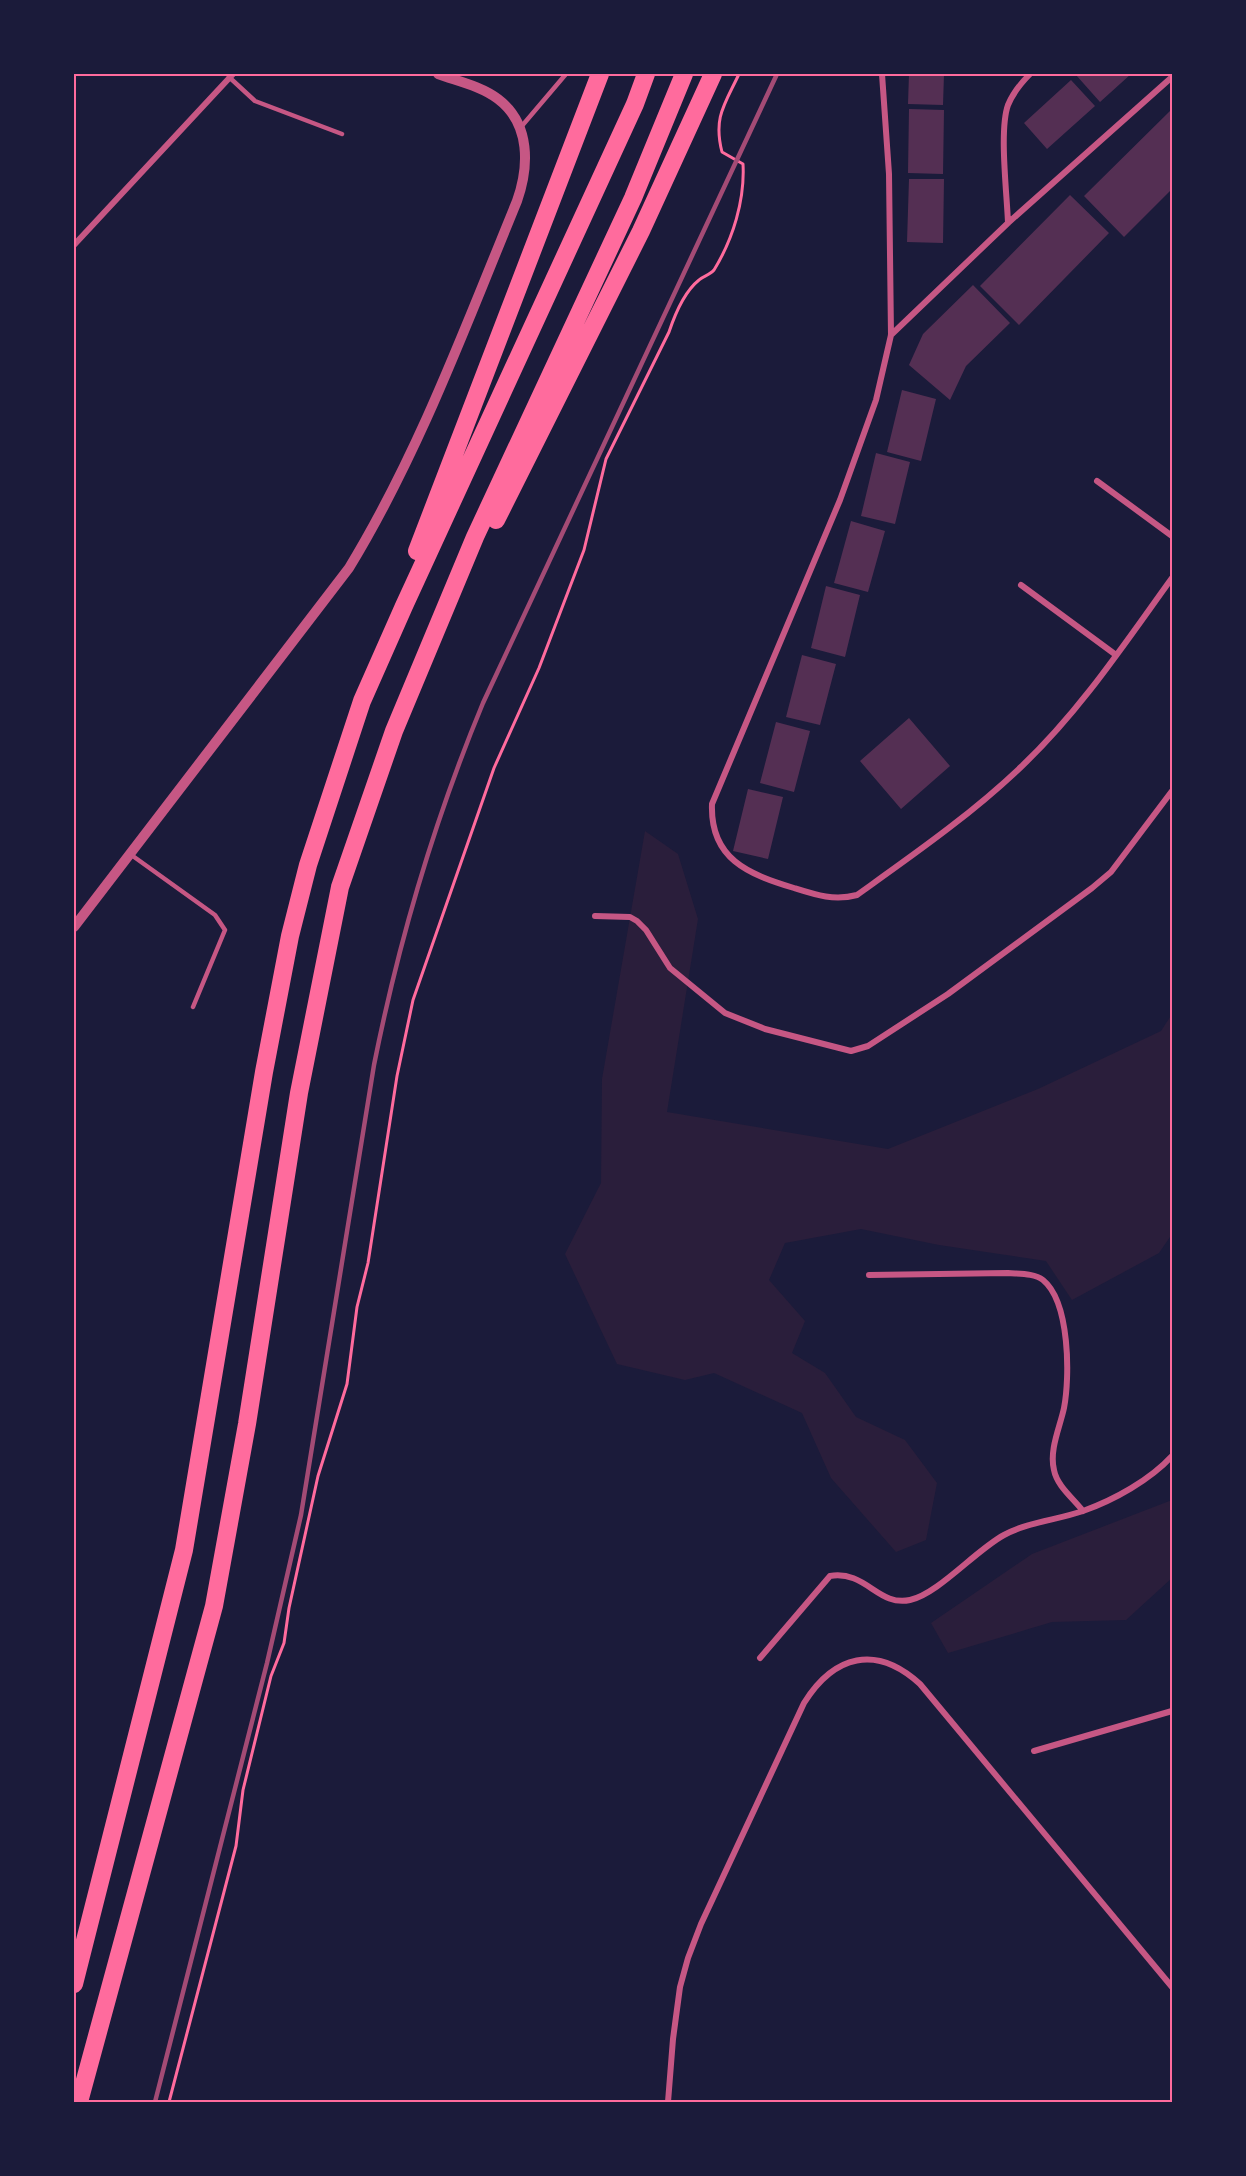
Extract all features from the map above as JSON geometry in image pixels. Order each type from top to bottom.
[{"type":"highway","points":[[404,606],[407,581],[419,545],[600,74]]},
{"type":"highway","points":[[74,1984],[184,1550],[213,1388],[264,1072],[290,936],[308,865],[362,701],[646,74]]},
{"type":"highway","points":[[79,2103],[214,1606],[249,1413],[300,1093],[340,887],[394,731],[475,537],[633,198],[684,74]]},
{"type":"highway","points":[[447,605],[497,517],[641,231],[713,74]]},
{"type":"street","points":[[74,927],[310,622],[349,568],[383,511],[411,454],[521,191],[526,167],[526,147],[520,129],[512,115],[498,99],[438,74]]},
{"type":"street","points":[[882,74],[889,174],[891,335],[876,400],[840,500],[712,804],[711,821],[719,842],[735,862],[750,873],[815,895],[840,900],[857,895],[1022,766],[1083,699],[1173,579]]},
{"type":"street","points":[[1008,224],[1005,122],[1008,105],[1020,84],[1030,74]]},
{"type":"street","points":[[74,245],[231,75]]},
{"type":"street","points":[[891,335],[1008,224],[1173,77]]},
{"type":"street","points":[[1097,481],[1173,536]]},
{"type":"street","points":[[1021,585],[1116,655]]},
{"type":"street","points":[[595,916],[630,918],[637,921],[646,930],[670,968],[725,1013],[765,1029],[842,1049],[857,1050],[878,1040],[948,994],[1092,888],[1111,872],[1173,791]]},
{"type":"street","points":[[869,1275],[1008,1273],[1029,1275],[1045,1281],[1056,1300],[1065,1332],[1068,1367],[1064,1406],[1055,1441],[1054,1471],[1058,1481],[1083,1511]]},
{"type":"street","points":[[760,1658],[830,1576],[848,1574],[894,1601],[910,1600],[928,1591],[1005,1535],[1083,1511],[1125,1491],[1173,1456]]},
{"type":"street","points":[[668,2103],[680,1988],[701,1924],[804,1704],[818,1681],[831,1670],[852,1660],[893,1664],[904,1669],[920,1684],[1173,1988]]},
{"type":"street","points":[[1034,1751],[1173,1711]]},
{"type":"lane","points":[[520,129],[566,74]]},
{"type":"lane","points":[[231,75],[255,101],[342,134]]},
{"type":"lane","points":[[130,854],[215,915],[225,930],[193,1007]]},
{"type":"path","points":[[169,2103],[236,1846],[243,1790],[271,1676],[284,1644],[289,1608],[318,1476],[347,1384],[357,1307],[368,1263],[397,1076],[413,1000],[494,768],[539,668],[584,550],[606,459],[669,332],[675,312],[698,280],[713,272],[737,217],[744,191],[743,164],[722,152],[717,131],[719,116],[739,74]]},
{"type":"shaded area","points":[[645,831],[678,854],[698,919],[667,1112],[888,1149],[1038,1089],[1161,1031],[1172,1014],[1172,1234],[1159,1253],[1072,1300],[1046,1261],[939,1245],[861,1229],[785,1243],[769,1280],[805,1321],[792,1353],[825,1373],[856,1417],[905,1440],[937,1483],[926,1540],[896,1552],[831,1478],[802,1413],[714,1373],[685,1380],[617,1364],[565,1254],[601,1183],[602,1079]]},
{"type":"shaded area","points":[[1172,1500],[1172,1578],[1126,1620],[1052,1622],[948,1653],[931,1623],[1032,1554]]},
{"type":"building","points":[[909,74],[944,74],[943,105],[908,104]]},
{"type":"building","points":[[1131,74],[1100,102],[1076,75]]},
{"type":"building","points":[[1071,80],[1095,106],[1047,149],[1024,123]]},
{"type":"building","points":[[909,109],[944,110],[943,174],[908,173]]},
{"type":"building","points":[[1172,109],[1172,189],[1124,237],[1084,196]]},
{"type":"building","points":[[909,179],[944,179],[943,243],[907,242]]},
{"type":"building","points":[[1070,195],[1109,233],[1019,325],[980,286]]},
{"type":"building","points":[[973,285],[1010,323],[966,366],[950,400],[909,365],[923,334]]},
{"type":"building","points":[[902,390],[936,399],[921,461],[887,452]]},
{"type":"building","points":[[876,453],[910,462],[895,524],[861,516]]},
{"type":"building","points":[[851,521],[885,531],[868,592],[834,583]]},
{"type":"building","points":[[826,586],[860,595],[845,657],[811,648]]},
{"type":"building","points":[[802,655],[836,664],[820,725],[786,717]]},
{"type":"building","points":[[909,718],[950,766],[901,809],[860,761]]},
{"type":"building","points":[[776,722],[810,731],[794,792],[760,783]]},
{"type":"building","points":[[748,789],[783,797],[768,859],[733,851]]},
{"type":"railway","points":[[155,2102],[267,1663],[301,1515],[374,1065],[419,881],[465,747],[483,703],[777,74]]}]
